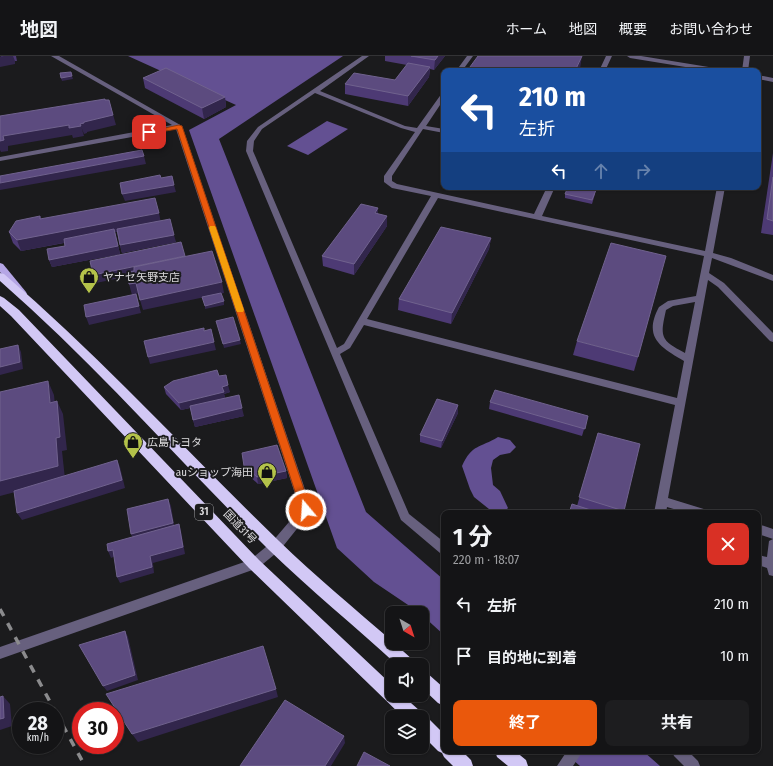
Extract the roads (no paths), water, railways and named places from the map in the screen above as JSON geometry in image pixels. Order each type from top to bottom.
[{"type":"highway","name":"国道31号","points":[[0,276],[27,298],[86,355],[276,546],[400,658]]},
{"type":"highway","name":"国道31号","points":[[0,300],[254,564],[407,710]]},
{"type":"highway","points":[[429,684],[441,695]]},
{"type":"highway","points":[[429,731],[441,743]]},
{"type":"highway","points":[[453,754],[466,766]]},
{"type":"highway","points":[[506,754],[520,766]]},
{"type":"main road","points":[[0,266],[27,298]]},
{"type":"street","points":[[0,653],[254,564],[276,546],[306,510],[179,126],[54,56]]},
{"type":"street","points":[[366,56],[260,128],[248,146],[250,156],[404,517],[441,547]]},
{"type":"street","points":[[462,68],[470,56]]},
{"type":"street","points":[[603,68],[609,56]]},
{"type":"street","points":[[630,56],[703,68]]},
{"type":"street","points":[[746,68],[748,56]]},
{"type":"street","points":[[761,78],[773,80]]},
{"type":"street","points":[[315,91],[403,127],[441,131]]},
{"type":"street","points":[[441,98],[388,176],[388,182],[395,186],[707,254],[728,260],[773,278]]},
{"type":"street","points":[[0,159],[179,126]]},
{"type":"street","points":[[537,217],[550,190]]},
{"type":"street","points":[[660,510],[707,254],[720,190]]},
{"type":"street","points":[[335,353],[347,346],[436,195]]},
{"type":"street","points":[[704,273],[721,284],[773,339]]},
{"type":"street","points":[[688,359],[670,349],[659,338],[657,330],[662,310],[671,302],[699,299]]},
{"type":"street","points":[[361,321],[680,403]]},
{"type":"street","points":[[662,501],[693,510]]},
{"type":"street","points":[[761,530],[773,534]]},
{"type":"street","points":[[761,562],[772,568],[773,544]]},
{"type":"street","points":[[565,765],[574,754]]},
{"type":"street","points":[[683,754],[693,766]]},
{"type":"railway","points":[[0,609],[85,766]]},
{"type":"place","name":"ヤナセ矢野支店","points":[[89,294]]},
{"type":"place","name":"広島トヨタ","points":[[133,459]]},
{"type":"place","name":"auショップ海田","points":[[267,489]]}]
